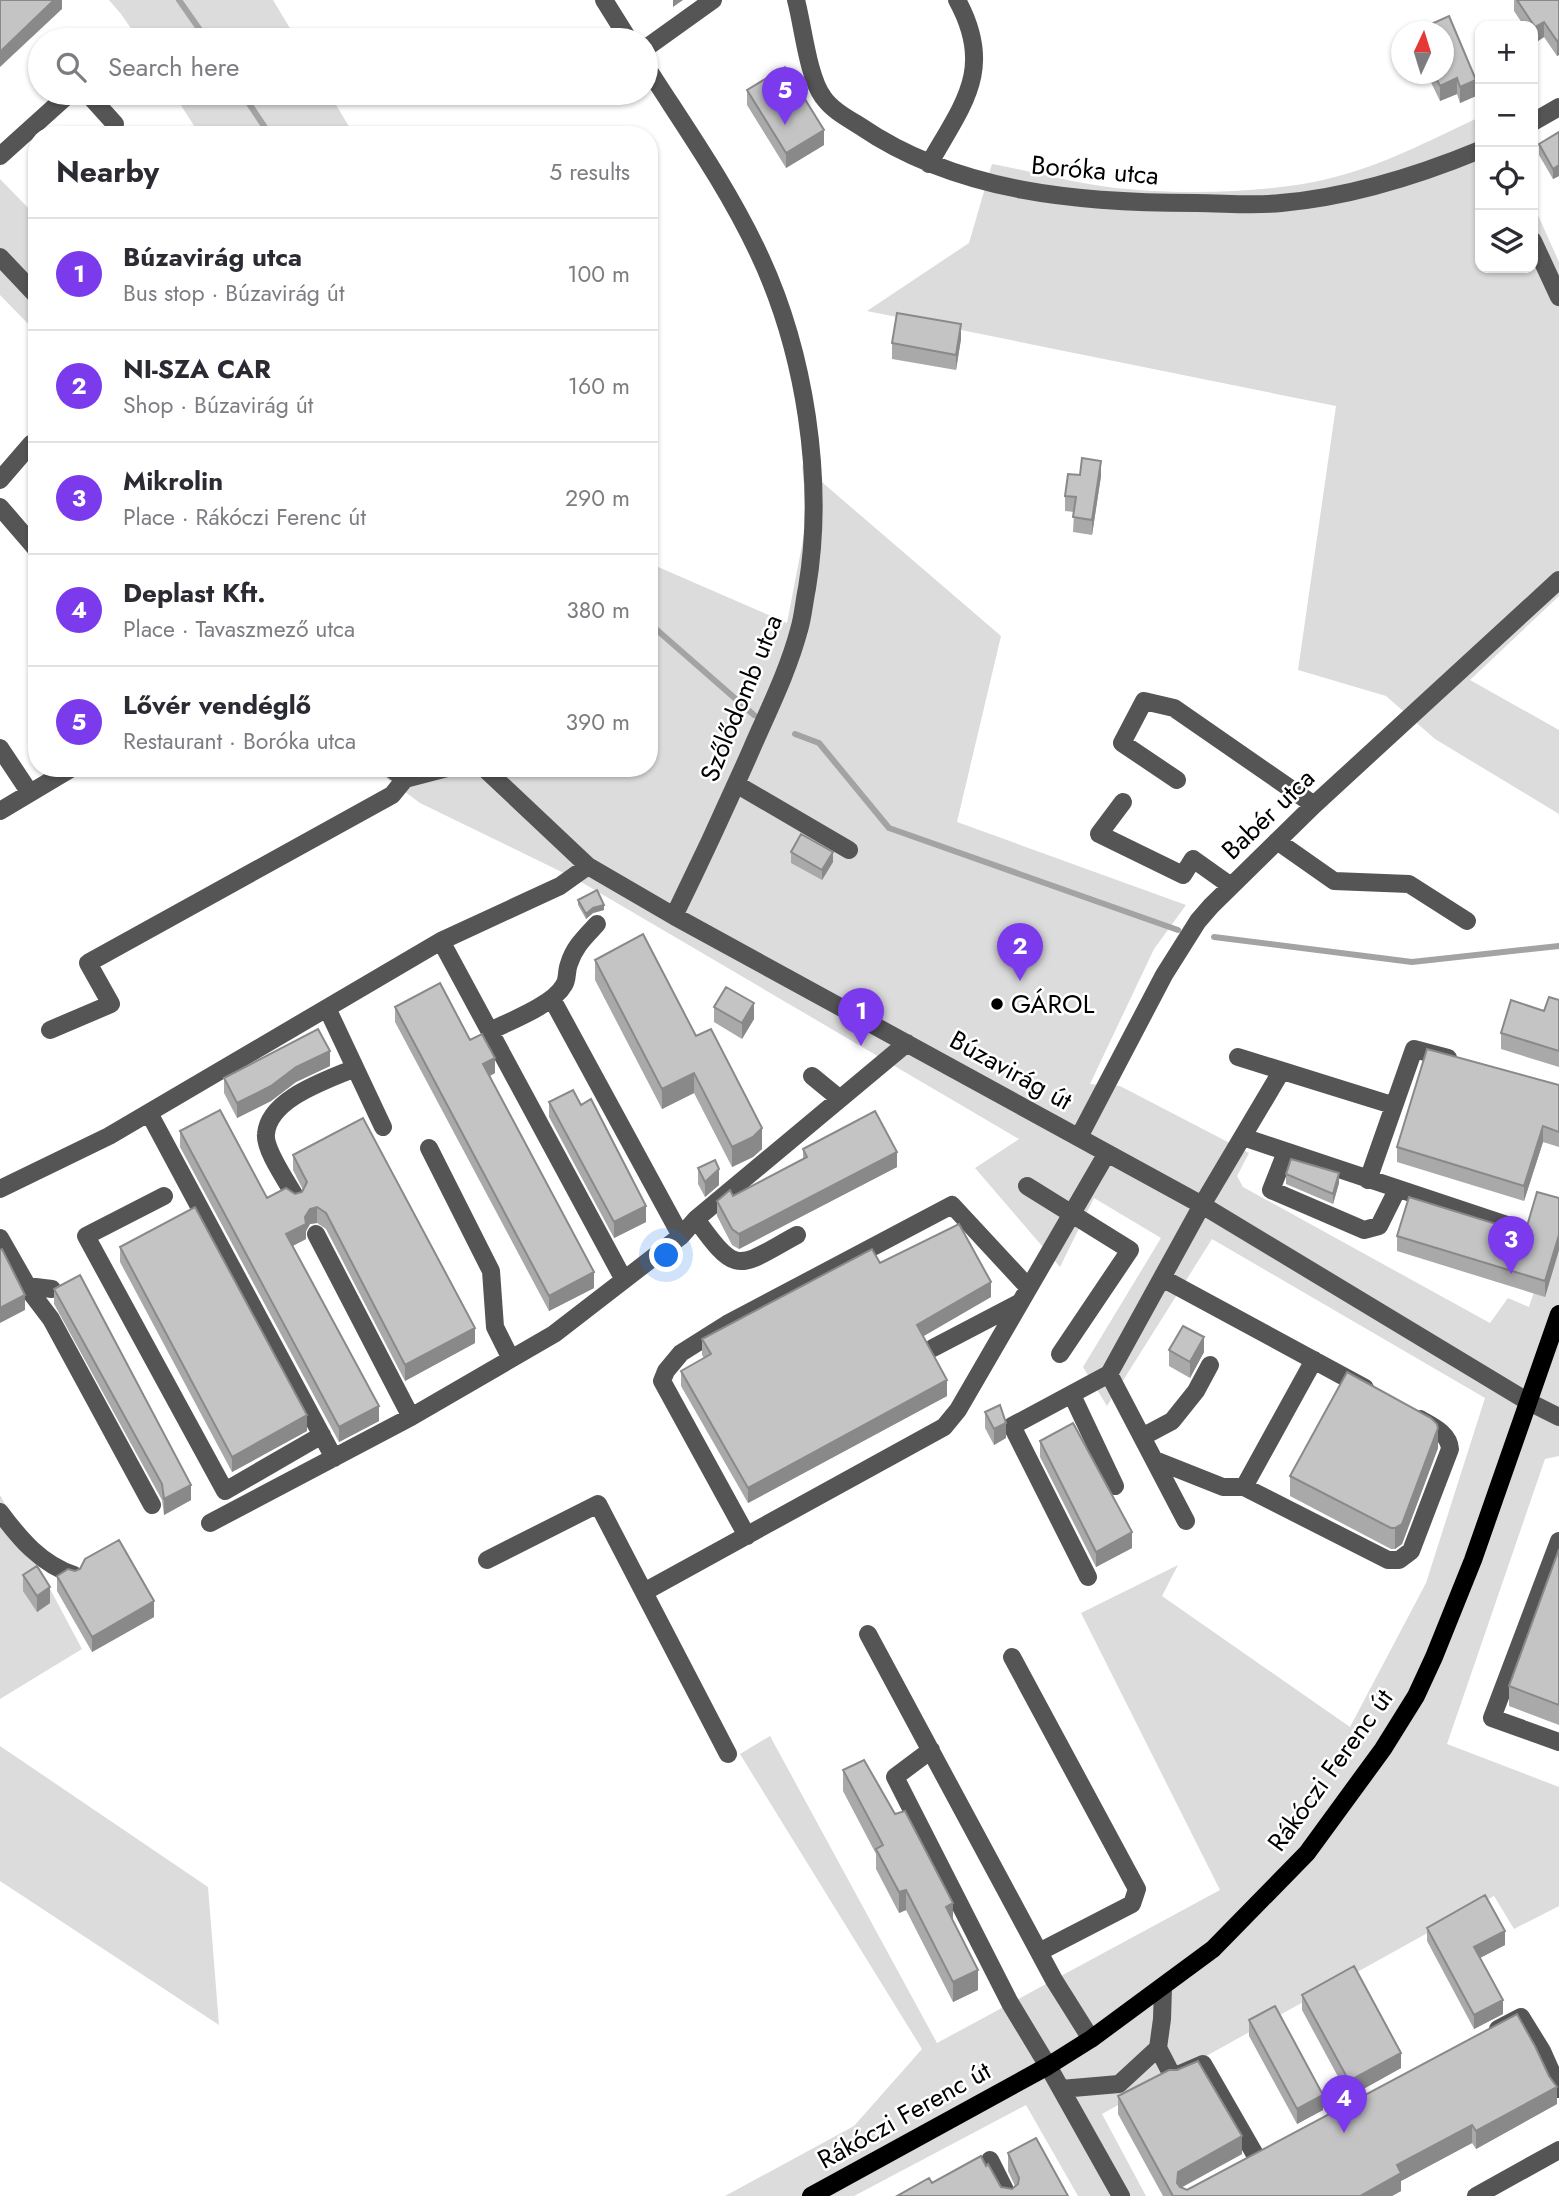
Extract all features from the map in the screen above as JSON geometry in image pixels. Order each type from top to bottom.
[{"type":"main road","name":"Rákóczi Ferenc út","points":[[811,2196],[1048,2066],[1091,2039],[1213,1949],[1307,1853],[1356,1788],[1416,1696],[1456,1606],[1559,1314]]},
{"type":"street","points":[[604,0],[622,28]]},
{"type":"street","points":[[658,39],[713,0]]},
{"type":"street","name":"Boróka utca","points":[[796,0],[813,73],[823,97],[832,107],[883,142],[929,164],[1011,188],[1067,197],[1137,203],[1280,203],[1323,197],[1407,178],[1475,151]]},
{"type":"street","points":[[929,164],[959,111],[975,67],[971,26],[957,0]]},
{"type":"street","name":"Szőlődomb utca","points":[[658,85],[727,193],[759,253],[789,339],[808,421],[812,450],[814,514],[809,573],[800,628],[783,679],[674,916]]},
{"type":"street","points":[[33,126],[57,105]]},
{"type":"street","points":[[98,105],[115,124]]},
{"type":"street","points":[[1538,119],[1559,107]]},
{"type":"street","points":[[0,156],[28,131]]},
{"type":"street","points":[[1538,252],[1559,297]]},
{"type":"street","points":[[3,266],[28,288]]},
{"type":"street","points":[[0,480],[28,447]]},
{"type":"street","points":[[0,507],[28,540]]},
{"type":"street","name":"Babér utca","points":[[1079,1137],[1164,975],[1198,920],[1314,805],[1559,580]]},
{"type":"street","points":[[1177,780],[1122,743],[1144,701],[1174,708],[1314,805]]},
{"type":"street","points":[[0,748],[30,793]]},
{"type":"street","points":[[0,811],[57,777]]},
{"type":"street","points":[[50,1030],[111,1004],[88,962],[392,795],[405,779],[413,777]]},
{"type":"street","name":"Búzavirág út","points":[[494,777],[588,866],[674,916],[1202,1205],[1527,1401],[1559,1417]]},
{"type":"street","points":[[736,784],[849,850]]},
{"type":"street","points":[[1123,802],[1099,834],[1183,875],[1193,859],[1231,886]]},
{"type":"street","points":[[1277,841],[1334,881],[1409,884],[1467,921]]},
{"type":"street","points":[[0,1189],[109,1136],[441,941],[560,886],[588,866]]},
{"type":"street","points":[[490,1031],[552,999],[566,982],[576,946],[597,924]]},
{"type":"street","points":[[441,941],[624,1280]]},
{"type":"street","points":[[552,999],[681,1237]]},
{"type":"street","points":[[327,1008],[383,1127]]},
{"type":"street","points":[[210,1522],[411,1417],[554,1334],[681,1237],[696,1219],[907,1043]]},
{"type":"street","points":[[1368,1180],[1392,1105],[1414,1049],[1467,1064]]},
{"type":"street","points":[[1238,1058],[1392,1105]]},
{"type":"street","points":[[296,1198],[268,1147],[266,1134],[271,1121],[296,1094],[355,1068]]},
{"type":"street","points":[[1088,1577],[1012,1426],[1109,1374],[1202,1205],[1281,1072]]},
{"type":"street","points":[[812,1076],[840,1099]]},
{"type":"street","points":[[149,1113],[334,1458]]},
{"type":"street","points":[[1243,1137],[1519,1229]]},
{"type":"street","points":[[429,1148],[491,1271],[495,1327],[511,1359]]},
{"type":"street","points":[[1286,1152],[1271,1190],[1364,1230],[1379,1226],[1397,1190]]},
{"type":"street","points":[[644,1592],[944,1427],[958,1410],[1107,1153]]},
{"type":"street","points":[[1027,1186],[1130,1250],[1060,1354]]},
{"type":"street","points":[[164,1196],[86,1236],[226,1492],[322,1435]]},
{"type":"street","points":[[747,1536],[662,1381],[666,1371],[681,1353],[727,1324],[953,1205],[1024,1295]]},
{"type":"street","points":[[696,1219],[718,1249],[737,1262],[750,1261],[797,1235]]},
{"type":"street","points":[[316,1234],[411,1417]]},
{"type":"street","points":[[0,1238],[27,1286],[51,1320],[152,1505]]},
{"type":"street","points":[[1162,1278],[1381,1398]]},
{"type":"street","points":[[27,1286],[52,1289]]},
{"type":"street","points":[[933,1348],[1024,1295]]},
{"type":"street","points":[[1244,1487],[1314,1360]]},
{"type":"street","points":[[1142,1437],[1172,1421],[1196,1391],[1210,1365]]},
{"type":"street","points":[[1109,1374],[1186,1521]]},
{"type":"street","points":[[1072,1395],[1115,1486]]},
{"type":"street","points":[[1155,1460],[1223,1487],[1244,1487],[1388,1560],[1399,1560],[1411,1551],[1450,1449],[1449,1442],[1437,1429],[1403,1410]]},
{"type":"street","points":[[486,1560],[598,1504],[728,1754]]},
{"type":"street","points":[[0,1511],[13,1529],[43,1560],[55,1569],[74,1575]]},
{"type":"street","points":[[1559,1541],[1492,1718],[1559,1742]]},
{"type":"street","points":[[868,1633],[1039,1952],[1091,2039]]},
{"type":"street","points":[[1012,1657],[1137,1889],[1132,1904],[1039,1952]]},
{"type":"street","points":[[931,1751],[895,1777],[1010,2003],[1121,2196]]},
{"type":"street","points":[[1163,1987],[1163,2019],[1158,2048],[1173,2077],[1203,2064],[1257,2158]]},
{"type":"street","points":[[1485,2036],[1521,2017],[1542,2051],[1559,2089]]},
{"type":"street","points":[[1061,2089],[1119,2084],[1158,2048]]},
{"type":"street","points":[[1476,2196],[1556,2158]]},
{"type":"street","points":[[990,2160],[1008,2196]]},
{"type":"shaded area","points":[[109,0],[273,0],[290,28],[131,28]]},
{"type":"shaded area","points":[[181,105],[336,105],[349,126],[194,126]]},
{"type":"shaded area","points":[[1475,119],[1475,273],[1538,273],[1538,215],[1559,262],[1559,596],[1470,680],[1559,730],[1559,814],[1435,739],[1386,696],[1298,670],[1336,406],[867,311],[969,243],[992,164],[1108,187],[1218,192],[1275,188],[1327,179],[1405,152]]},
{"type":"shaded area","points":[[0,179],[28,208],[28,324],[0,295]]},
{"type":"shaded area","points":[[802,465],[1001,636],[957,822],[1186,905],[1154,949],[1090,1084],[1120,1086],[1249,1153],[1237,1176],[1243,1187],[1490,1323],[1508,1298],[1529,1307],[1559,1217],[1559,1456],[1545,1459],[1447,1744],[1559,1787],[1559,1906],[1514,1929],[1494,1896],[1102,2114],[1146,2196],[1078,2196],[1026,2105],[854,2196],[725,2196],[854,2126],[922,2049],[740,1754],[770,1736],[937,2043],[1220,1890],[1081,1613],[1178,1565],[1162,1596],[1350,1727],[1426,1583],[1485,1398],[1212,1239],[1107,1406],[1083,1367],[1161,1238],[1094,1198],[1060,1267],[975,1168],[1019,1139],[576,879],[420,803],[385,777],[658,777],[658,567],[787,623],[807,519]]},
{"type":"shaded area","points":[[0,1495],[82,1649],[0,1699]]},
{"type":"shaded area","points":[[0,1746],[208,1887],[219,2025],[0,1881]]},
{"type":"building","points":[[0,0],[54,0],[0,52]]},
{"type":"building","points":[[1517,0],[1559,0],[1559,40],[1557,41],[1544,22],[1538,25],[1538,21],[1531,21]]},
{"type":"building","points":[[1449,16],[1451,21],[1438,21]]},
{"type":"building","points":[[1454,28],[1475,80],[1460,87],[1457,78],[1454,79]]},
{"type":"building","points":[[785,67],[824,130],[786,153],[747,90]]},
{"type":"building","points":[[1559,132],[1559,165],[1553,169],[1539,144]]},
{"type":"building","points":[[897,313],[961,324],[956,355],[892,343]]},
{"type":"building","points":[[1082,458],[1101,461],[1092,520],[1073,517],[1076,497],[1065,496],[1068,474],[1080,475]]},
{"type":"building","points":[[801,834],[833,852],[822,870],[791,852]]},
{"type":"building","points":[[597,890],[604,905],[593,908],[586,914],[578,900]]},
{"type":"building","points":[[643,934],[696,1036],[711,1029],[762,1128],[753,1137],[732,1147],[694,1073],[662,1089],[595,960]]},
{"type":"building","points":[[440,983],[470,1040],[482,1034],[495,1058],[483,1064],[594,1272],[549,1296],[395,1007]]},
{"type":"building","points":[[726,987],[754,1003],[742,1023],[714,1007]]},
{"type":"building","points":[[1549,997],[1559,1000],[1559,1051],[1501,1033],[1511,1000],[1544,1011]]},
{"type":"building","points":[[318,1029],[330,1051],[296,1067],[271,1086],[237,1103],[224,1078]]},
{"type":"building","points":[[1427,1049],[1559,1085],[1559,1132],[1543,1126],[1524,1186],[1397,1147]]},
{"type":"building","points":[[573,1090],[581,1105],[591,1099],[646,1206],[614,1222],[549,1102]]},
{"type":"building","points":[[220,1110],[267,1198],[286,1188],[295,1194],[302,1192],[307,1182],[293,1155],[363,1118],[475,1328],[405,1365],[326,1213],[317,1207],[310,1209],[305,1217],[306,1224],[286,1234],[379,1406],[339,1427],[180,1131]]},
{"type":"building","points":[[875,1111],[897,1152],[739,1234],[732,1229],[717,1201],[730,1190],[733,1196],[807,1157],[803,1149]]},
{"type":"building","points":[[1291,1159],[1339,1173],[1333,1194],[1286,1174]]},
{"type":"building","points":[[715,1160],[719,1169],[705,1182],[698,1168]]},
{"type":"building","points":[[1537,1192],[1559,1198],[1559,1235],[1545,1281],[1397,1236],[1409,1197],[1525,1233]]},
{"type":"building","points":[[195,1207],[307,1415],[232,1457],[120,1247]]},
{"type":"building","points":[[959,1224],[991,1282],[917,1325],[947,1380],[748,1488],[681,1371],[711,1354],[702,1339],[872,1249],[880,1263]]},
{"type":"building","points":[[2,1249],[25,1295],[0,1308],[0,1250]]},
{"type":"building","points":[[80,1275],[191,1485],[164,1499],[162,1484],[54,1289]]},
{"type":"building","points":[[1183,1326],[1204,1337],[1190,1362],[1169,1350]]},
{"type":"building","points":[[1347,1372],[1431,1418],[1437,1424],[1438,1428],[1402,1524],[1395,1528],[1290,1476]]},
{"type":"building","points":[[1000,1405],[1006,1423],[994,1429],[985,1412]]},
{"type":"building","points":[[1073,1423],[1132,1532],[1096,1552],[1040,1441]]},
{"type":"building","points":[[119,1540],[154,1601],[92,1637],[57,1576],[68,1569],[80,1569],[85,1559]]},
{"type":"building","points":[[1559,1549],[1559,1705],[1509,1686]]},
{"type":"building","points":[[37,1566],[50,1587],[37,1596],[23,1575]]},
{"type":"building","points":[[864,1760],[895,1814],[905,1811],[953,1903],[946,1907],[978,1970],[953,1982],[906,1890],[899,1892],[876,1849],[883,1845],[843,1770]]},
{"type":"building","points":[[1485,1895],[1505,1931],[1474,1947],[1503,2000],[1474,2015],[1427,1928]]},
{"type":"building","points":[[1354,1966],[1401,2053],[1349,2081],[1302,1995]]},
{"type":"building","points":[[1275,2006],[1323,2095],[1297,2109],[1249,2020]]},
{"type":"building","points":[[1517,2014],[1557,2087],[1476,2131],[1472,2125],[1397,2165],[1401,2173],[1360,2196],[1173,2196],[1118,2096],[1169,2070],[1177,2070],[1198,2061],[1242,2136],[1178,2172],[1177,2183],[1187,2190]]},
{"type":"building","points":[[1036,2138],[1068,2196],[897,2196],[929,2178],[932,2183],[981,2156],[1001,2187],[1012,2189],[1018,2184],[1019,2178],[1008,2153]]},
{"type":"waterway","points":[[179,0],[199,28]]},
{"type":"waterway","points":[[250,105],[264,126]]},
{"type":"waterway","points":[[658,631],[754,715]]},
{"type":"waterway","points":[[795,734],[819,743],[889,828],[1178,930]]},
{"type":"waterway","points":[[1214,937],[1412,962],[1559,946]]},
{"type":"place","name":"Lővér vendéglő","points":[[785,125]]},
{"type":"place","name":"NI-SZA CAR","points":[[1020,981]]},
{"type":"place","name":"GÁROL","points":[[997,1004]]},
{"type":"place","name":"Búzavirág utca","points":[[861,1046]]},
{"type":"place","name":"Mikrolin","points":[[1511,1274]]},
{"type":"place","name":"Deplast Kft.","points":[[1344,2133]]}]
